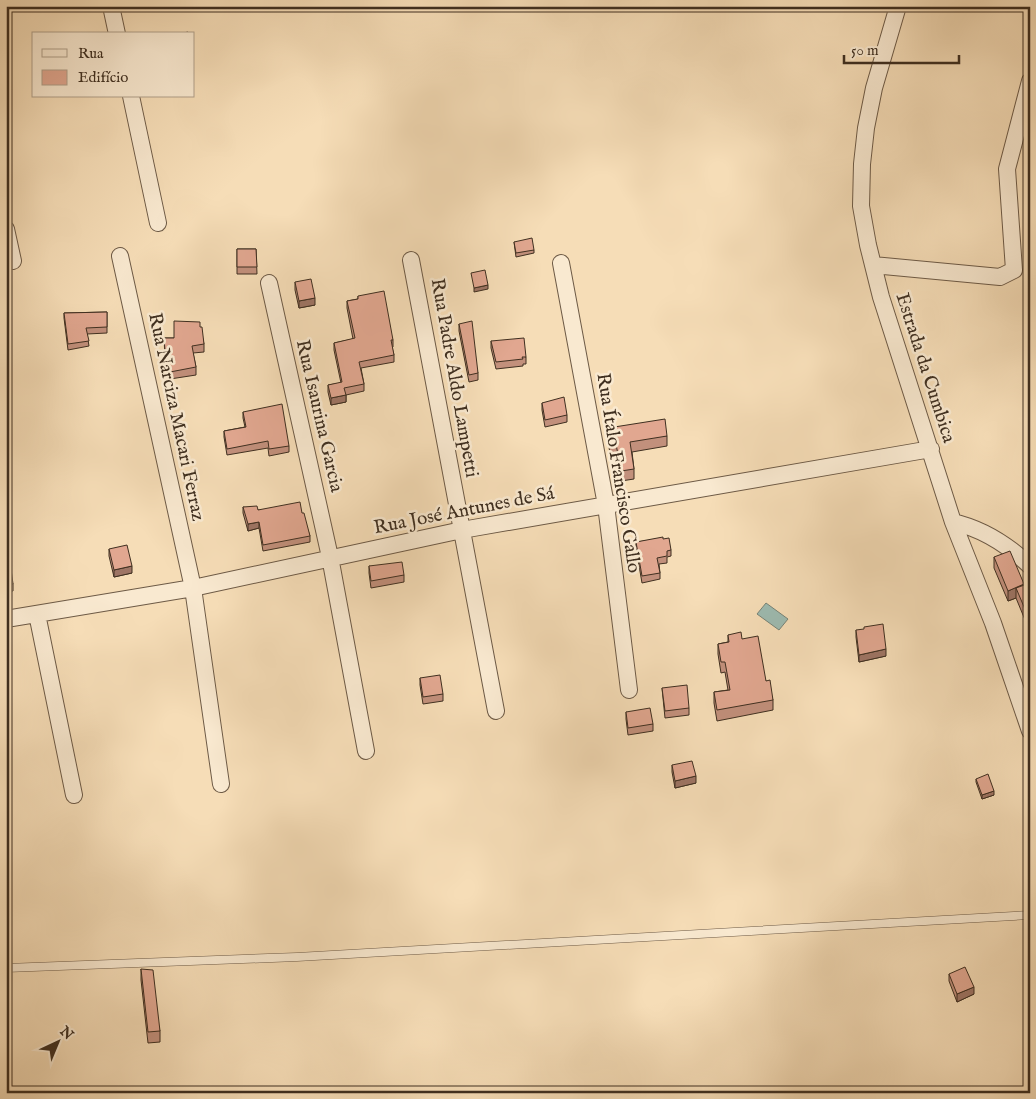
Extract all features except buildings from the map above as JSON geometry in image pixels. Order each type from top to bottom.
[{"type":"street","points":[[111,6],[117,32]]},
{"type":"street","name":"Estrada da Cumbica","points":[[898,6],[874,88],[866,128],[862,164],[862,206],[881,297],[953,522],[993,622],[1030,731]]},
{"type":"street","points":[[873,265],[1000,277],[1014,270],[1007,169],[1030,81]]},
{"type":"street","points":[[131,98],[158,223]]},
{"type":"street","points":[[6,229],[13,261]]},
{"type":"street","name":"Rua Narciza Macari Ferraz","points":[[120,256],[193,588],[221,784]]},
{"type":"street","name":"Rua Padre Aldo Lampetti","points":[[412,260],[496,711]]},
{"type":"street","name":"Rua Ítalo Francisco Gallo","points":[[561,263],[606,505],[628,690]]},
{"type":"street","name":"Rua Isaurina Garcia","points":[[269,283],[330,557],[366,751]]},
{"type":"street","name":"Rua José Antunes de Sá","points":[[6,619],[193,588],[462,530],[931,449]]},
{"type":"street","points":[[953,522],[972,526],[987,534],[1016,553],[1030,566]]},
{"type":"street","points":[[37,614],[74,796]]},
{"type":"lane","points":[[6,968],[297,957],[1030,914]]},
{"type":"water","points":[[766,603],[788,619],[779,630],[757,614]]}]
